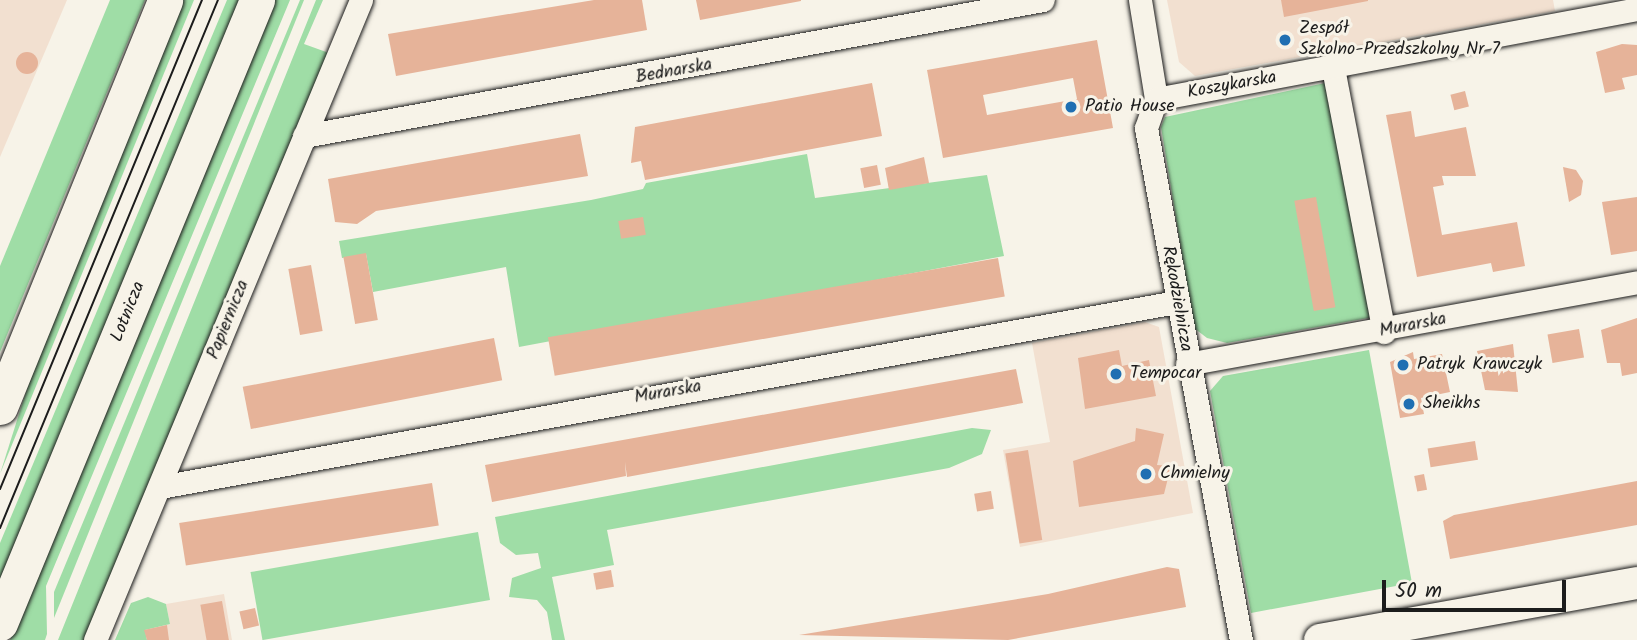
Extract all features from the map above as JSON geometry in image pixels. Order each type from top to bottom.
[{"type":"main road","points":[[0,407],[165,0]]},
{"type":"main road","name":"Lotnicza","points":[[0,623],[257,0]]},
{"type":"street","name":"Papiernicza","points":[[95,640],[360,0]]},
{"type":"street","name":"Bednarska","points":[[304,136],[1043,0]]},
{"type":"street","name":"Rękodzielnicza","points":[[1140,0],[1156,99],[1146,128],[1187,364],[1241,640]]},
{"type":"street","name":"Koszykarska","points":[[1156,99],[1637,9]]},
{"type":"street","points":[[1333,68],[1384,332]]},
{"type":"street","name":"Murarska","points":[[1187,364],[1384,332],[1637,282]]},
{"type":"street","name":"Murarska","points":[[160,486],[1176,302]]},
{"type":"street","points":[[1320,640],[1637,583]]},
{"type":"shaded area","points":[[0,0],[67,0],[0,157]]},
{"type":"shaded area","name":"Zespół Szkolno-Przedszkolny Nr 7","points":[[1167,0],[1553,0],[1555,11],[1195,76],[1179,62]]},
{"type":"shaded area","points":[[1145,322],[1159,327],[1193,513],[1020,547],[1003,450],[1050,442],[1032,343]]},
{"type":"shaded area","points":[[224,594],[232,640],[147,640],[144,630],[170,624],[166,604]]},
{"type":"green space","points":[[110,0],[145,0],[0,352],[0,266]]},
{"type":"green space","points":[[182,0],[194,0],[0,474],[50,316]]},
{"type":"green space","points":[[227,0],[240,0],[0,581],[0,543]]},
{"type":"green space","points":[[274,0],[290,0],[46,586],[45,640],[10,640]]},
{"type":"green space","points":[[300,0],[304,0],[54,618],[54,592]]},
{"type":"green space","points":[[316,0],[323,0],[304,44],[329,53],[87,640],[58,640]]},
{"type":"green space","points":[[1325,83],[1374,317],[1227,343],[1207,338],[1194,328],[1161,127],[1165,117]]},
{"type":"green space","points":[[807,154],[815,198],[987,175],[1004,256],[519,347],[506,267],[373,292],[366,254],[342,258],[339,241],[591,200],[643,189],[646,183]]},
{"type":"green space","points":[[1369,350],[1412,583],[1251,613],[1210,391],[1223,376]]},
{"type":"green space","points":[[972,428],[991,430],[982,454],[949,468],[607,530],[614,565],[552,577],[565,640],[552,640],[547,612],[537,600],[509,597],[512,578],[541,568],[538,553],[516,555],[500,543],[495,517]]},
{"type":"green space","points":[[478,532],[490,600],[262,640],[251,572]]},
{"type":"green space","points":[[148,597],[166,604],[170,624],[145,630],[147,640],[115,640],[131,603]]},
{"type":"building","points":[[594,0],[642,0],[647,30],[396,76],[388,34]]},
{"type":"building","points":[[696,0],[801,0],[801,1],[700,20]]},
{"type":"building","points":[[1281,0],[1368,0],[1368,1],[1284,17]]},
{"type":"building","name":"Patio House","points":[[1097,40],[1113,128],[943,158],[927,70]],"holes":[[[1073,78],[1077,99],[987,115],[983,95]]]},
{"type":"building","points":[[1622,44],[1637,45],[1637,75],[1622,78],[1625,89],[1605,93],[1596,52]]},
{"type":"building","points":[[27,52],[35,55],[38,63],[35,71],[27,74],[19,71],[16,63],[19,55]]},
{"type":"building","points":[[872,83],[882,136],[645,180],[641,161],[631,163],[635,127]]},
{"type":"building","points":[[1465,91],[1469,107],[1454,110],[1450,95]]},
{"type":"building","points":[[1411,111],[1415,137],[1466,127],[1476,176],[1442,176],[1444,185],[1433,187],[1442,235],[1517,222],[1525,266],[1493,272],[1491,263],[1417,277],[1386,115]]},
{"type":"building","points":[[580,134],[588,176],[376,211],[357,224],[335,222],[328,179]]},
{"type":"building","points":[[924,157],[929,183],[889,190],[885,168]]},
{"type":"building","points":[[877,165],[881,185],[864,188],[860,168]]},
{"type":"building","points":[[1563,167],[1576,170],[1583,181],[1581,195],[1569,202]]},
{"type":"building","points":[[1316,197],[1335,307],[1314,311],[1294,201]]},
{"type":"building","points":[[1637,197],[1637,251],[1611,255],[1602,202]]},
{"type":"building","points":[[643,217],[646,235],[621,239],[618,221]]},
{"type":"building","points":[[366,253],[378,320],[355,324],[343,257]]},
{"type":"building","points":[[998,258],[1005,296],[555,376],[548,337]]},
{"type":"building","points":[[311,265],[323,331],[300,335],[288,269]]},
{"type":"building","points":[[1637,318],[1637,373],[1622,376],[1620,363],[1607,363],[1601,330]]},
{"type":"building","points":[[1579,329],[1584,358],[1553,363],[1547,335]]},
{"type":"building","points":[[494,338],[502,380],[251,429],[243,387]]},
{"type":"building","points":[[1513,344],[1518,392],[1485,390],[1477,351]]},
{"type":"building","name":"Tempocar","points":[[1119,350],[1122,366],[1149,360],[1156,396],[1085,409],[1078,358]]},
{"type":"building","points":[[1413,352],[1414,359],[1442,354],[1450,392],[1421,398],[1424,414],[1400,418],[1390,362]]},
{"type":"building","points":[[1016,369],[1023,403],[627,477],[625,462],[626,476],[492,502],[485,465]]},
{"type":"building","points":[[1136,428],[1164,434],[1157,465],[1171,466],[1164,494],[1079,507],[1073,461],[1135,441]]},
{"type":"building","points":[[1475,441],[1478,460],[1431,467],[1428,449]]},
{"type":"building","points":[[1028,450],[1042,540],[1020,543],[1005,454]]},
{"type":"building","points":[[1424,474],[1427,490],[1417,492],[1414,476]]},
{"type":"building","points":[[1637,481],[1637,525],[1450,559],[1443,521],[1454,515]]},
{"type":"building","points":[[432,483],[439,525],[186,566],[179,523]]},
{"type":"building","points":[[991,491],[994,509],[977,511],[974,494]]},
{"type":"building","points":[[1167,567],[1179,569],[1186,607],[1008,640],[799,635],[1048,594]]},
{"type":"building","points":[[611,570],[614,587],[596,590],[593,573]]},
{"type":"building","points":[[222,601],[229,640],[207,640],[200,605]]},
{"type":"building","points":[[255,608],[259,626],[243,629],[239,612]]},
{"type":"building","points":[[167,625],[169,640],[147,640],[144,630]]},
{"type":"tram line","points":[[0,489],[202,0]]},
{"type":"tram line","points":[[0,528],[218,0]]},
{"type":"place","name":"Zespół Szkolno-Przedszkolny Nr 7","points":[[1285,40]]},
{"type":"place","name":"Patio House","points":[[1071,107]]},
{"type":"place","name":"Patryk Krawczyk","points":[[1403,365]]},
{"type":"place","name":"Tempocar","points":[[1116,374]]},
{"type":"place","name":"Sheikhs","points":[[1409,404]]},
{"type":"place","name":"Chmielny","points":[[1146,474]]}]
